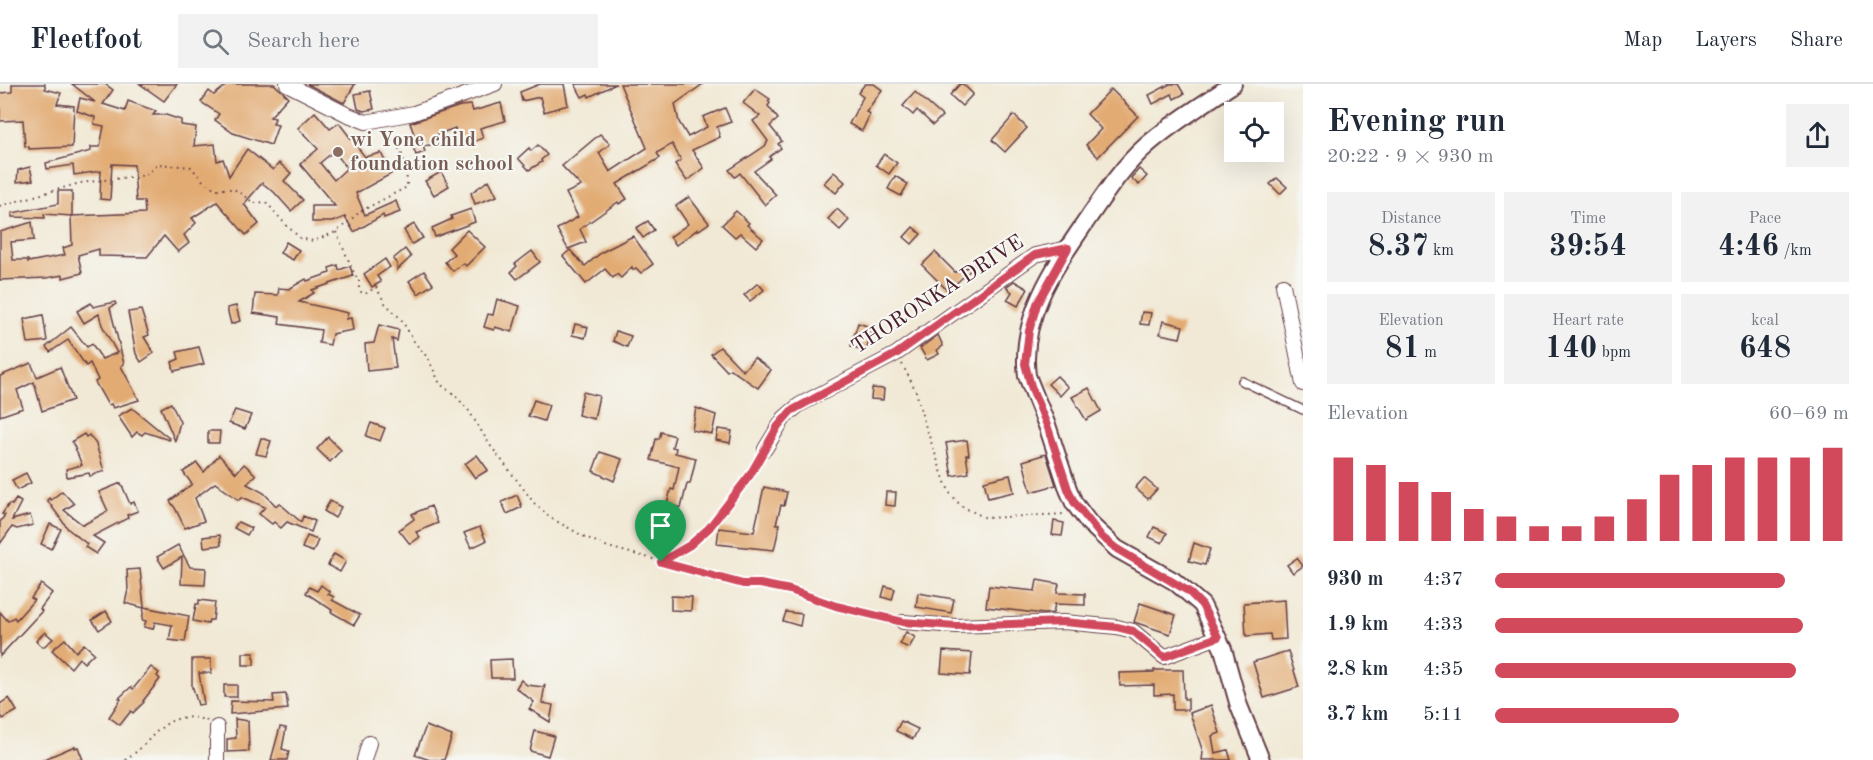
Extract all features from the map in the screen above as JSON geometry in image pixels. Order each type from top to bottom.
[{"type":"street","points":[[287,84],[366,122],[414,113],[495,84]]},
{"type":"street","points":[[1233,84],[1145,147],[1111,185],[1068,248],[1041,293],[1027,344],[1025,364],[1068,489],[1082,513],[1102,537],[1117,549],[1188,591],[1202,605],[1218,637],[1239,706],[1261,760]]},
{"type":"street","name":"THORONKA DRIVE","points":[[765,449],[784,418],[799,405],[896,354],[1035,255],[1068,248]]},
{"type":"street","points":[[1283,285],[1303,384]]},
{"type":"street","points":[[903,622],[956,626],[1064,622],[1117,627],[1133,631],[1164,657],[1218,637]]},
{"type":"street","points":[[217,727],[217,760]]},
{"type":"street","points":[[364,760],[369,743]]},
{"type":"lane","points":[[1242,381],[1303,410]]},
{"type":"path","points":[[0,206],[81,183],[146,175],[158,164],[191,167],[204,182],[216,189],[234,189],[254,203],[266,202],[286,225],[306,240],[313,241],[336,232],[361,211],[407,188],[405,162],[397,145],[390,136],[366,122]]},
{"type":"path","points":[[336,232],[359,280],[359,291],[365,294],[376,287],[379,290],[385,303],[400,319],[415,343],[428,358],[440,384],[455,395],[469,411],[490,445],[535,504],[551,518],[608,547],[743,584],[760,584],[790,590],[836,606],[903,622]]},
{"type":"path","points":[[896,354],[916,391],[923,419],[945,482],[955,501],[986,519],[1082,513]]},
{"type":"path","points":[[661,562],[700,538],[750,475],[765,449]]},
{"type":"path","points":[[125,760],[137,753],[157,730],[174,720],[200,718],[217,727]]},
{"type":"building","points":[[12,84],[45,84],[45,89],[61,93],[57,104],[74,106],[72,147],[29,149],[25,146],[23,120],[0,121],[0,93],[12,92]]},
{"type":"building","points":[[72,84],[105,84],[113,90],[103,104],[125,111],[128,101],[156,111],[153,115],[166,115],[181,120],[181,125],[196,127],[194,146],[215,144],[217,161],[223,159],[229,176],[247,149],[273,170],[279,163],[291,173],[284,181],[303,200],[291,211],[274,192],[262,183],[244,204],[259,224],[246,235],[217,202],[192,218],[196,223],[184,235],[189,243],[178,252],[164,236],[147,257],[99,256],[99,249],[78,255],[82,273],[63,278],[63,275],[0,280],[0,232],[32,222],[34,240],[11,242],[13,260],[28,260],[28,262],[65,255],[63,248],[72,245],[71,216],[145,213],[144,201],[136,201],[134,165],[112,164],[110,200],[100,199],[101,171],[74,175],[73,165],[47,169],[46,163],[91,151],[91,147],[100,147],[104,126],[94,124],[95,117],[77,111],[80,98],[95,102]]},
{"type":"building","points":[[140,84],[177,84],[164,101]]},
{"type":"building","points":[[228,84],[274,84],[288,97],[270,117],[275,118],[273,124],[278,125],[271,145],[233,133],[215,120],[219,114],[201,102],[209,91],[214,95]]},
{"type":"building","points":[[307,84],[355,84],[344,103]]},
{"type":"building","points":[[540,84],[564,84],[568,105],[544,112],[540,97],[522,101],[520,92]]},
{"type":"building","points":[[575,84],[616,84],[589,97],[588,94],[582,97]]},
{"type":"building","points":[[620,84],[703,84],[675,104],[679,122],[688,137],[707,127],[703,117],[725,108],[731,122],[717,127],[720,137],[692,150],[704,168],[687,181],[675,164],[681,160],[672,144],[657,153],[660,158],[617,184],[627,199],[619,204],[618,202],[580,229],[586,242],[568,249],[557,229],[578,217],[566,193],[581,186],[562,166],[600,134],[610,144],[599,153],[610,172],[647,148]]},
{"type":"building","points":[[865,84],[874,84],[882,90],[866,112],[870,114],[862,131],[849,124],[863,97],[858,93]]},
{"type":"building","points":[[960,84],[963,84],[973,94],[962,106],[950,95]]},
{"type":"building","points":[[1170,84],[1178,84],[1184,94],[1174,99],[1172,94],[1153,104],[1149,95]]},
{"type":"building","points":[[755,89],[770,99],[768,106],[778,119],[770,126],[782,141],[778,144],[781,148],[769,157],[771,159],[754,171],[776,195],[765,205],[740,173],[735,177],[729,170],[765,146],[768,141],[753,121],[760,116],[743,103]]},
{"type":"building","points":[[1111,89],[1138,116],[1098,157],[1086,145],[1101,129],[1087,114]]},
{"type":"building","points":[[370,91],[374,109],[364,111],[358,109],[355,94]]},
{"type":"building","points":[[915,92],[942,116],[933,125],[917,110],[913,115],[903,106]]},
{"type":"building","points":[[501,103],[505,121],[480,128],[483,138],[460,147],[455,128],[436,135],[437,144],[423,146],[425,152],[416,155],[413,147],[418,145],[410,123],[460,106],[471,105],[473,111]]},
{"type":"building","points":[[315,112],[330,129],[339,123],[365,157],[381,153],[391,174],[356,193],[365,215],[396,201],[400,212],[384,218],[383,215],[354,232],[345,217],[332,222],[312,222],[312,206],[335,206],[300,164],[318,149],[298,128]],"holes":[[[334,151],[347,168],[334,180],[320,163]]]},
{"type":"building","points":[[1014,115],[1027,128],[1005,152],[992,140]]},
{"type":"building","points":[[538,145],[547,155],[541,160],[542,162],[529,170],[518,158],[529,148],[531,151]]},
{"type":"building","points":[[884,154],[897,163],[889,174],[876,165]]},
{"type":"building","points":[[30,167],[33,180],[17,182],[18,170]]},
{"type":"building","points":[[1139,169],[1147,176],[1139,185],[1131,178]]},
{"type":"building","points":[[441,172],[449,186],[434,195],[425,181]]},
{"type":"building","points":[[834,172],[845,182],[836,193],[824,183]]},
{"type":"building","points":[[895,176],[908,184],[901,196],[888,189]]},
{"type":"building","points":[[1277,178],[1287,187],[1280,194],[1270,184]]},
{"type":"building","points":[[489,180],[497,196],[475,204],[471,193]]},
{"type":"building","points":[[58,191],[72,191],[72,216],[44,214],[45,218],[12,217],[12,213],[58,204]]},
{"type":"building","points":[[689,197],[709,223],[676,245],[670,237],[688,224],[676,206]]},
{"type":"building","points":[[471,209],[475,222],[435,237],[432,228],[452,219],[451,216]]},
{"type":"building","points":[[837,209],[849,220],[840,230],[828,219]]},
{"type":"building","points":[[736,211],[763,239],[756,247],[740,233],[735,237],[722,225]]},
{"type":"building","points":[[648,221],[654,230],[643,238],[636,228]]},
{"type":"building","points":[[414,224],[423,238],[412,244],[404,230]]},
{"type":"building","points":[[913,227],[921,234],[912,244],[904,237]]},
{"type":"building","points":[[467,230],[485,247],[466,266],[463,263],[453,271],[445,262],[454,254],[449,248]]},
{"type":"building","points":[[633,236],[653,264],[641,273],[636,268],[633,270],[632,267],[621,278],[617,274],[613,278],[605,269],[586,284],[563,256],[570,250],[585,266],[602,252]]},
{"type":"building","points":[[286,242],[299,250],[293,260],[280,253]]},
{"type":"building","points":[[405,249],[411,257],[397,270],[397,264],[393,259]]},
{"type":"building","points":[[532,251],[540,262],[517,279],[511,272],[517,266],[515,264]]},
{"type":"building","points":[[935,252],[955,272],[978,263],[948,291],[922,265]]},
{"type":"building","points":[[385,259],[390,267],[377,276],[381,282],[372,287],[364,274]]},
{"type":"building","points":[[338,265],[339,270],[350,266],[353,276],[312,290],[314,293],[299,302],[348,313],[346,319],[351,318],[353,330],[332,334],[330,345],[319,343],[321,330],[279,324],[280,317],[253,313],[255,294],[278,295],[279,288],[289,289],[306,279],[307,281],[330,273],[329,268]]},
{"type":"building","points":[[424,271],[433,284],[418,294],[409,281]]},
{"type":"building","points":[[1014,281],[1028,289],[1018,306],[1007,300],[1012,292],[1006,287]]},
{"type":"building","points":[[758,283],[764,290],[750,301],[744,295]]},
{"type":"building","points":[[497,299],[520,306],[512,332],[495,327],[494,330],[484,327],[488,314],[493,315]]},
{"type":"building","points":[[115,302],[116,304],[110,308],[124,364],[121,366],[139,400],[113,408],[111,404],[108,405],[95,382],[98,380],[90,363],[86,366],[68,340],[50,352],[46,347],[71,327],[87,347],[92,344],[102,359],[117,353],[102,325],[99,314],[84,323],[77,311],[91,303],[93,307]]},
{"type":"building","points":[[236,306],[240,321],[231,324],[227,308]]},
{"type":"building","points":[[141,310],[149,335],[144,337],[154,353],[141,362],[136,354],[128,312]]},
{"type":"building","points":[[1142,312],[1151,313],[1149,325],[1140,324]]},
{"type":"building","points":[[43,315],[47,341],[28,343],[24,319]]},
{"type":"building","points":[[1163,321],[1183,326],[1180,338],[1160,334]]},
{"type":"building","points":[[858,323],[873,328],[866,351],[851,346]]},
{"type":"building","points":[[575,324],[588,327],[585,338],[572,335]]},
{"type":"building","points":[[379,325],[399,330],[397,341],[392,339],[396,368],[367,371],[365,344],[374,343]]},
{"type":"building","points":[[616,331],[631,336],[627,347],[613,341]]},
{"type":"building","points":[[938,335],[943,346],[937,350],[939,354],[927,360],[920,348]]},
{"type":"building","points":[[199,347],[204,364],[174,371],[172,362],[179,359],[177,352]]},
{"type":"building","points":[[720,347],[743,371],[754,358],[771,370],[758,388],[730,369],[727,371],[711,354]]},
{"type":"building","points":[[31,363],[37,377],[60,367],[73,400],[42,411],[34,382],[17,390],[23,408],[0,416],[0,376]]},
{"type":"building","points":[[1057,376],[1068,387],[1060,396],[1048,384]]},
{"type":"building","points":[[872,388],[884,389],[883,400],[871,399]]},
{"type":"building","points":[[1089,388],[1101,411],[1086,420],[1072,397]]},
{"type":"building","points":[[583,392],[599,396],[594,419],[578,415]]},
{"type":"building","points":[[534,400],[549,405],[544,421],[528,416]]},
{"type":"building","points":[[171,403],[180,422],[175,441],[161,408]]},
{"type":"building","points":[[132,408],[170,439],[145,432],[142,435],[137,432],[132,437],[118,416]]},
{"type":"building","points":[[696,408],[716,415],[712,434],[692,430]]},
{"type":"building","points":[[235,410],[251,415],[245,429],[229,423]]},
{"type":"building","points":[[371,423],[385,428],[380,441],[366,436]]},
{"type":"building","points":[[718,429],[732,431],[730,443],[716,440]]},
{"type":"building","points":[[208,431],[220,431],[219,443],[208,443]]},
{"type":"building","points":[[661,432],[675,436],[672,447],[676,448],[675,453],[696,458],[681,508],[667,504],[671,489],[674,490],[679,467],[651,460],[656,439],[659,439]]},
{"type":"building","points":[[84,434],[86,437],[89,435],[96,444],[104,471],[90,476],[89,473],[67,477],[66,469],[82,465],[72,441]]},
{"type":"building","points":[[328,437],[341,450],[330,462],[317,449]]},
{"type":"building","points":[[261,438],[271,441],[266,456],[256,454]]},
{"type":"building","points":[[967,440],[969,455],[966,455],[969,473],[952,476],[946,443]]},
{"type":"building","points":[[600,452],[622,459],[614,481],[593,471]]},
{"type":"building","points":[[1046,454],[1056,485],[1031,492],[1023,461]]},
{"type":"building","points":[[219,455],[236,473],[244,464],[256,475],[247,484],[264,493],[276,506],[279,503],[301,522],[303,516],[315,521],[311,532],[287,522],[281,528],[274,522],[272,524],[259,514],[265,507],[242,497],[239,500],[215,483],[195,498],[204,521],[185,528],[170,501],[192,484],[183,472],[197,463],[204,472]]},
{"type":"building","points":[[477,455],[488,470],[475,478],[465,464]]},
{"type":"building","points":[[26,473],[31,483],[17,490],[12,480]]},
{"type":"building","points":[[1010,475],[1014,492],[988,498],[984,481]]},
{"type":"building","points":[[1144,478],[1157,489],[1148,499],[1135,488]]},
{"type":"building","points":[[121,483],[130,504],[134,502],[138,511],[127,515],[128,518],[93,536],[104,543],[96,554],[85,547],[87,544],[68,529],[47,500],[49,498],[51,500],[62,491],[74,504],[64,510],[83,525],[108,511],[99,492]]},
{"type":"building","points":[[764,487],[787,492],[776,524],[780,524],[774,550],[717,544],[719,528],[754,532]]},
{"type":"building","points":[[886,492],[896,492],[895,506],[885,505]]},
{"type":"building","points":[[517,495],[522,507],[507,514],[502,502]]},
{"type":"building","points":[[16,499],[21,502],[12,520],[30,515],[33,525],[17,529],[12,527],[0,544],[0,522],[5,515],[2,514]]},
{"type":"building","points":[[330,501],[341,507],[335,518],[324,511]]},
{"type":"building","points":[[431,506],[438,523],[416,532],[420,537],[410,544],[399,530],[414,519],[412,514]]},
{"type":"building","points":[[654,511],[668,512],[667,532],[654,532]]},
{"type":"building","points":[[1054,521],[1064,523],[1062,536],[1052,535]]},
{"type":"building","points":[[238,522],[251,528],[247,535],[234,528]]},
{"type":"building","points":[[50,524],[61,529],[51,549],[41,544]]},
{"type":"building","points":[[480,527],[486,541],[471,548],[464,533]]},
{"type":"building","points":[[1154,527],[1167,533],[1162,543],[1149,537]]},
{"type":"building","points":[[220,535],[221,545],[204,547],[203,537]]},
{"type":"building","points":[[307,536],[318,540],[313,552],[302,548]]},
{"type":"building","points":[[1194,543],[1210,549],[1205,565],[1189,561]]},
{"type":"building","points":[[178,545],[190,567],[206,568],[205,585],[181,584],[182,557],[164,568],[157,557]]},
{"type":"building","points":[[334,554],[346,561],[340,572],[328,565]]},
{"type":"building","points":[[1297,558],[1303,566],[1293,573],[1287,565]]},
{"type":"building","points":[[140,569],[144,607],[189,616],[185,642],[169,640],[172,625],[155,622],[153,629],[144,627],[146,621],[142,620],[144,608],[125,603],[128,590],[127,570]]},
{"type":"building","points":[[1037,580],[1059,584],[1057,593],[1085,594],[1085,605],[1055,604],[1053,613],[1044,614],[986,607],[989,586],[1035,591]]},
{"type":"building","points":[[41,584],[52,593],[40,609],[42,611],[0,656],[0,612],[8,621],[14,617],[16,620],[34,600],[31,598]]},
{"type":"building","points":[[321,585],[330,592],[328,594],[334,597],[332,600],[360,615],[354,625],[331,612],[332,610],[306,593],[309,587],[317,591]]},
{"type":"building","points":[[885,586],[895,589],[892,600],[882,597]]},
{"type":"building","points":[[918,593],[954,599],[951,613],[916,607]]},
{"type":"building","points":[[671,596],[692,597],[691,611],[671,610]]},
{"type":"building","points":[[199,600],[215,602],[213,620],[209,620],[208,624],[193,621]]},
{"type":"building","points":[[1284,600],[1286,639],[1271,640],[1270,634],[1246,636],[1244,603]]},
{"type":"building","points":[[1140,603],[1176,615],[1170,634],[1134,622]]},
{"type":"building","points":[[106,611],[112,621],[99,630],[92,620]]},
{"type":"building","points":[[786,612],[802,614],[800,626],[783,621]]},
{"type":"building","points":[[45,632],[53,639],[43,647],[36,641]]},
{"type":"building","points":[[906,632],[915,637],[909,648],[900,644]]},
{"type":"building","points":[[65,639],[76,652],[84,644],[94,653],[84,663],[79,658],[71,668],[52,650]]},
{"type":"building","points":[[943,651],[972,653],[970,675],[941,673]]},
{"type":"building","points":[[1288,651],[1299,687],[1264,698],[1253,662]]},
{"type":"building","points":[[243,653],[254,653],[254,665],[243,665]]},
{"type":"building","points":[[192,659],[211,659],[211,673],[199,673],[204,704],[198,705],[192,688]]},
{"type":"building","points":[[512,659],[513,678],[491,678],[490,660]]},
{"type":"building","points":[[151,667],[159,673],[157,676],[160,679],[144,702],[133,713],[131,711],[120,725],[109,717],[121,699],[119,698],[131,687],[133,689]]},
{"type":"building","points":[[1154,670],[1183,670],[1184,699],[1188,699],[1188,710],[1173,710],[1173,694],[1154,695],[1154,685],[1120,686],[1119,673],[1154,672]]},
{"type":"building","points":[[521,680],[527,685],[543,687],[545,684],[542,703],[553,705],[550,722],[529,709],[534,702],[516,688]]},
{"type":"building","points":[[224,685],[237,685],[237,697],[224,697]]},
{"type":"building","points":[[286,694],[288,709],[230,714],[231,701],[274,702],[273,695]]},
{"type":"building","points":[[9,698],[17,711],[3,719],[0,704]]},
{"type":"building","points":[[1211,705],[1220,733],[1212,736],[1215,753],[1228,750],[1231,760],[1202,760],[1203,752],[1190,713]]},
{"type":"building","points":[[235,719],[248,721],[249,751],[227,752],[227,739],[236,738]]},
{"type":"building","points":[[901,721],[918,729],[913,739],[896,731]]},
{"type":"building","points":[[426,726],[452,736],[444,760],[430,760],[415,755]]},
{"type":"building","points":[[280,727],[286,728],[282,749],[289,751],[287,760],[271,760]]},
{"type":"building","points":[[535,731],[554,736],[548,756],[530,751]]},
{"type":"building","points":[[75,746],[75,748],[78,747],[83,760],[42,760]]},
{"type":"place","name":"wi Yone child foundation school","points":[[338,152]]},
{"type":"route","points":[[1068,248],[1041,293],[1029,331],[1025,364],[1027,376],[1048,428],[1068,489],[1074,502],[1102,537],[1117,549],[1188,591],[1202,605],[1218,637],[1164,657],[1133,631],[1117,627],[1064,622],[956,626],[903,622],[825,603],[790,590],[753,583],[743,584],[661,562],[700,538],[709,528],[750,475],[778,426],[791,411],[896,354],[1035,255],[1068,248]]}]
